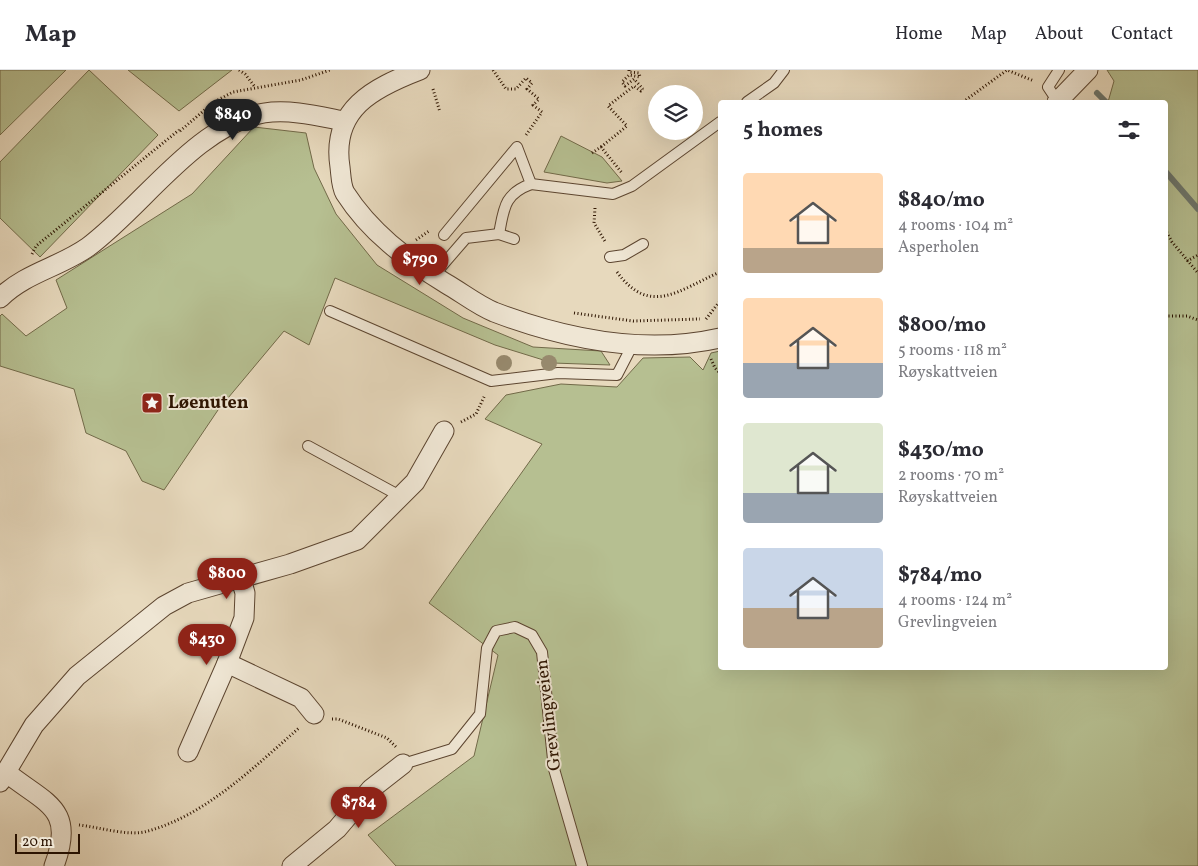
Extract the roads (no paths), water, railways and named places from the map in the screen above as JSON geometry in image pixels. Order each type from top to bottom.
[{"type":"street","points":[[420,70],[400,78],[367,96],[344,121],[338,151],[344,190],[368,224],[401,254],[492,311],[545,330],[632,346],[718,338]]},
{"type":"street","points":[[1054,97],[1088,70]]},
{"type":"street","points":[[0,298],[23,279],[87,248],[124,217],[194,150],[223,127],[265,113],[306,114],[344,121]]},
{"type":"street","points":[[54,866],[61,846],[61,822],[47,800],[4,778],[34,725],[77,676],[164,606],[188,592],[241,579],[328,552],[357,540],[415,482],[444,431]]},
{"type":"street","points":[[188,752],[227,663],[244,618],[245,594],[241,579]]},
{"type":"street","points":[[227,663],[301,698],[314,714]]},
{"type":"street","name":"Grevlingveien","points":[[292,866],[337,829],[371,788],[403,764]]},
{"type":"lane","points":[[750,100],[774,83],[784,70]]},
{"type":"lane","points":[[1054,97],[1059,70]]},
{"type":"lane","points":[[499,234],[504,210],[512,194],[532,184],[613,194],[632,186],[718,123]]},
{"type":"lane","points":[[444,235],[516,147],[532,184]]},
{"type":"lane","points":[[434,275],[466,238],[499,234],[514,239]]},
{"type":"lane","points":[[610,257],[624,255],[643,244]]},
{"type":"lane","points":[[330,312],[491,380],[558,373],[617,375],[632,346]]},
{"type":"lane","points":[[308,446],[400,496]]},
{"type":"lane","name":"Grevlingveien","points":[[403,764],[452,749],[480,714],[487,648],[496,631],[515,627],[532,635],[542,652],[554,768],[582,866]]},
{"type":"waterway","points":[[1097,93],[1104,100]]},
{"type":"waterway","points":[[1168,174],[1198,209]]},
{"type":"place","name":"Løenuten","points":[[152,403]]}]
